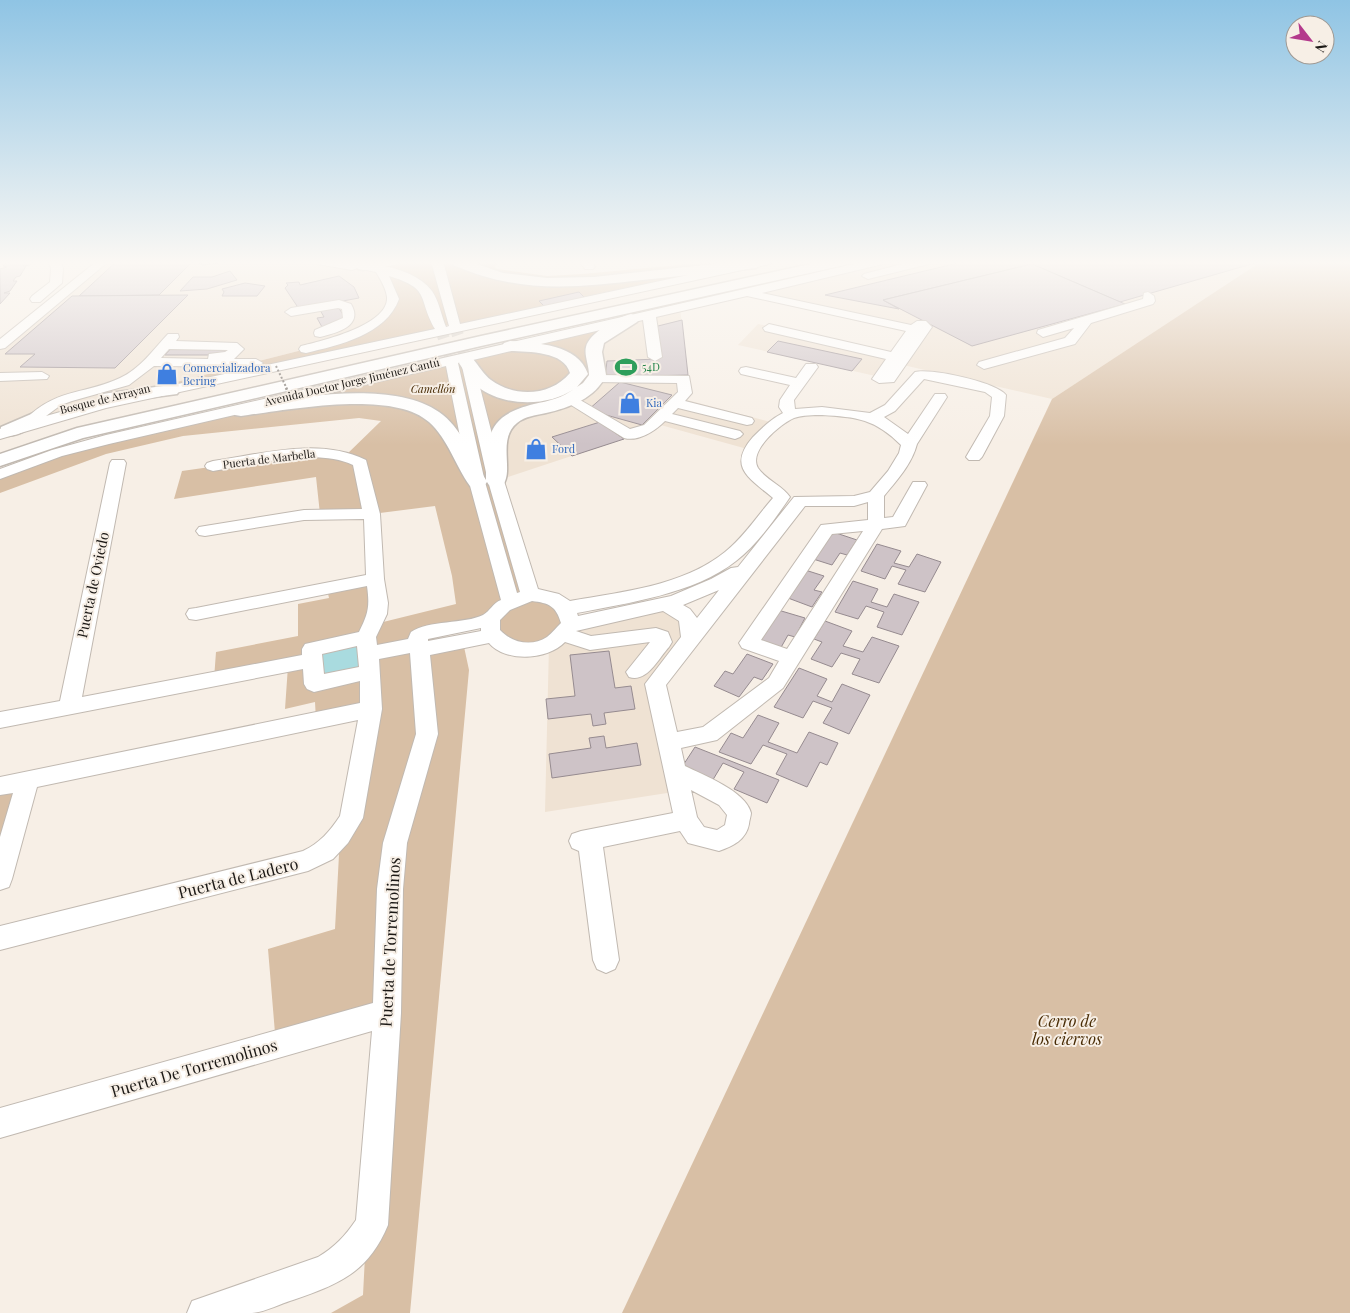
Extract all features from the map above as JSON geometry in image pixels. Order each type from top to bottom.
[{"type":"main road","name":"Avenida Doctor Jorge Jiménez Cantú","points":[[2,435],[51,429],[530,322]]},
{"type":"main road","name":"Avenida Doctor Jorge Jiménez Cantú","points":[[0,460],[77,434],[481,341],[575,322]]},
{"type":"main road","points":[[496,481],[494,458],[496,445],[499,432],[507,422],[520,414],[570,400],[590,387],[596,379],[599,369],[594,348],[595,344],[601,337],[637,322]]},
{"type":"main road","points":[[462,363],[486,384],[499,391],[520,396],[538,396],[558,391],[571,384],[579,374],[577,365],[559,354],[536,348],[510,346]]},
{"type":"main road","points":[[109,398],[171,390]]},
{"type":"main road","points":[[219,414],[300,403],[348,400],[382,400],[406,403],[435,418],[449,436],[477,482]]},
{"type":"main road","points":[[2,435],[36,417]]},
{"type":"street","points":[[0,345],[21,322]]},
{"type":"street","points":[[306,336],[345,322]]},
{"type":"street","name":"Bosque de Arrayan","points":[[36,417],[332,342],[367,327],[373,322]]},
{"type":"street","points":[[438,322],[440,327]]},
{"type":"street","points":[[2,435],[103,404],[487,322]]},
{"type":"street","name":"Avenida Doctor Jorge Jiménez Cantú","points":[[0,474],[57,454],[219,414],[510,346],[633,322]]},
{"type":"street","points":[[641,322],[655,357]]},
{"type":"street","points":[[901,322],[924,327]]},
{"type":"street","points":[[904,322],[924,327]]},
{"type":"street","points":[[1043,333],[1084,322]]},
{"type":"street","points":[[984,365],[1070,342],[1085,322]]},
{"type":"street","points":[[924,327],[889,379],[880,379],[894,357],[924,327]]},
{"type":"street","points":[[769,328],[894,357]]},
{"type":"street","points":[[36,417],[47,406],[61,399],[119,384],[145,366],[169,341],[232,346],[237,349],[234,353],[222,357],[145,366]]},
{"type":"street","points":[[145,366],[320,359]]},
{"type":"street","points":[[462,363],[530,595]]},
{"type":"street","points":[[462,363],[477,482],[510,600]]},
{"type":"street","points":[[145,366],[226,368]]},
{"type":"street","points":[[791,414],[786,408],[787,400],[811,367]]},
{"type":"street","points":[[746,371],[798,383]]},
{"type":"street","points":[[872,418],[890,408],[920,375],[930,375],[990,389],[998,395],[997,416],[974,457]]},
{"type":"street","points":[[0,377],[42,376]]},
{"type":"street","points":[[570,400],[629,435],[649,428],[685,393],[684,379],[596,379]]},
{"type":"street","points":[[675,771],[727,798],[739,813],[736,831],[719,841],[696,836],[686,820],[675,771],[670,742],[655,684],[800,502],[854,501],[876,495],[895,473],[910,444],[940,397]]},
{"type":"street","points":[[676,403],[747,421]]},
{"type":"street","points":[[658,600],[673,584],[710,570],[729,558],[782,497],[757,475],[748,464],[747,458],[751,450],[774,423],[791,414],[832,411],[872,418],[896,431],[910,444]]},
{"type":"street","points":[[662,416],[734,434]]},
{"type":"street","name":"Puerta de Marbella","points":[[213,466],[317,452],[346,456],[360,463],[372,514],[375,579],[379,603],[368,654]]},
{"type":"street","name":"Puerta de Oviedo","points":[[69,707],[118,463]]},
{"type":"street","points":[[792,658],[749,643],[827,529],[899,522],[919,485]]},
{"type":"street","points":[[670,742],[709,734],[776,684],[876,524],[876,495]]},
{"type":"street","points":[[775,505],[793,510]]},
{"type":"street","points":[[205,531],[304,516],[372,514]]},
{"type":"street","points":[[491,628],[500,643],[510,648],[523,650],[549,645],[567,622],[603,609],[643,605],[718,584],[751,562]]},
{"type":"street","points":[[196,614],[375,579]]},
{"type":"street","points":[[491,628],[501,606],[510,600],[530,595],[548,597],[559,602],[567,622],[590,643],[656,635],[661,637],[662,642],[636,672]]},
{"type":"street","points":[[658,600],[683,611],[691,625],[691,640]]},
{"type":"street","points":[[368,654],[314,684],[312,649],[368,654],[425,644],[438,651],[456,648],[466,633],[491,628]]},
{"type":"street","name":"Puerta de Torremolinos","points":[[204,1313],[326,1271],[347,1258],[366,1237],[372,1225],[387,1012],[390,889],[395,843],[427,734],[425,644]]},
{"type":"street","name":"Puerta de Ladero","points":[[0,938],[308,860],[324,852],[340,836],[351,818],[371,708],[368,654]]},
{"type":"street","points":[[0,720],[312,660]]},
{"type":"street","points":[[0,786],[371,708]]},
{"type":"street","points":[[0,879],[28,780]]},
{"type":"street","points":[[606,960],[586,840],[686,820]]},
{"type":"street","name":"Puerta De Torremolinos","points":[[0,1122],[387,1012]]},
{"type":"path","points":[[276,366],[292,401]]},
{"type":"shaded area","points":[[28,322],[372,322],[310,348],[0,427],[0,345]]},
{"type":"shaded area","points":[[632,322],[682,322],[688,375],[688,395],[683,399],[774,423],[751,450],[657,424],[650,430],[496,481],[499,432],[623,325]]},
{"type":"shaded area","points":[[864,322],[1169,322],[1052,399],[903,365],[926,336]]},
{"type":"shaded area","points":[[758,324],[896,354],[880,377],[738,345]]},
{"type":"shaded area","points":[[667,605],[691,625],[655,684],[680,791],[545,812],[549,645],[567,630]]},
{"type":"green space","points":[[371,322],[487,322],[456,329],[454,324],[440,327],[440,333],[103,404],[0,434],[0,427],[310,348],[359,332]]},
{"type":"green space","name":"Camellón","points":[[618,322],[626,322],[601,337],[590,387],[525,412],[496,445],[529,595],[567,608],[560,638],[510,648],[490,621],[422,634],[419,644],[463,642],[469,670],[410,1313],[331,1313],[363,1295],[366,1237],[387,1013],[276,1045],[268,949],[335,929],[340,836],[371,709],[316,720],[315,702],[285,709],[288,666],[214,679],[216,652],[298,636],[298,604],[329,598],[327,589],[375,579],[371,625],[456,604],[452,576],[435,506],[372,514],[320,514],[316,477],[174,499],[182,471],[317,452],[345,456],[381,421],[359,418],[183,436],[106,454],[0,493],[0,474],[57,453],[438,363],[453,365]]},
{"type":"green space","name":"Cerro de los ciervos","points":[[1169,322],[1350,322],[1350,1313],[622,1313],[1052,399]]},
{"type":"green space","points":[[28,780],[0,879],[0,786]]},
{"type":"water","points":[[366,637],[370,672],[314,684],[312,649]]},
{"type":"building","points":[[42,322],[161,322],[115,368],[20,367],[35,354],[5,354]]},
{"type":"building","points":[[319,322],[336,322],[322,327]]},
{"type":"building","points":[[673,322],[682,322],[688,375],[605,377],[607,361],[658,359],[654,327]]},
{"type":"building","points":[[926,322],[1058,322],[972,346]]},
{"type":"building","points":[[778,341],[862,359],[852,371],[767,352]]},
{"type":"building","points":[[173,346],[230,346],[226,355],[165,355]]},
{"type":"building","name":"Kia","points":[[620,382],[672,395],[642,425],[588,410]]},
{"type":"building","points":[[600,422],[624,439],[572,456],[552,437]]},
{"type":"building","points":[[833,532],[857,540],[847,555],[840,553],[832,565],[810,558],[819,545],[824,546]]},
{"type":"building","points":[[877,544],[901,551],[894,563],[909,567],[917,554],[941,562],[925,592],[898,584],[906,570],[892,566],[885,579],[861,571]]},
{"type":"building","points":[[802,569],[824,576],[814,590],[822,592],[812,607],[788,598]]},
{"type":"building","points":[[853,581],[878,589],[871,602],[887,607],[894,594],[919,602],[902,635],[877,627],[884,612],[866,606],[858,619],[835,612]]},
{"type":"building","points":[[778,610],[805,618],[795,637],[788,635],[779,651],[753,642]]},
{"type":"building","points":[[825,621],[852,631],[843,646],[863,652],[872,637],[899,646],[879,683],[852,674],[860,659],[841,653],[832,667],[811,659],[822,642],[814,639]]},
{"type":"building","points":[[609,651],[615,688],[631,686],[635,709],[604,713],[606,724],[593,726],[591,714],[548,719],[546,699],[575,696],[570,655]]},
{"type":"building","points":[[747,654],[773,664],[762,680],[754,677],[739,697],[714,686],[725,671],[733,674]]},
{"type":"building","points":[[799,668],[827,679],[817,696],[832,702],[842,684],[870,695],[849,734],[823,723],[832,708],[813,701],[803,718],[774,707]]},
{"type":"building","points":[[758,715],[779,723],[768,742],[797,753],[809,732],[838,743],[827,765],[820,762],[807,787],[776,774],[787,754],[763,745],[751,764],[719,752],[731,733],[743,738]]},
{"type":"building","points":[[604,736],[606,748],[637,743],[641,765],[552,778],[549,754],[591,748],[589,738]]},
{"type":"building","points":[[695,747],[779,780],[767,803],[734,789],[744,772],[723,763],[711,783],[680,770]]},
{"type":"tunnel","points":[[454,324],[467,361]]},
{"type":"tunnel","points":[[440,327],[453,365]]},
{"type":"place","name":"54D","points":[[626,367]]},
{"type":"place","name":"Comercializadora Bering","points":[[167,374]]},
{"type":"place","name":"Kia","points":[[630,403]]},
{"type":"place","name":"Ford","points":[[536,449]]}]
